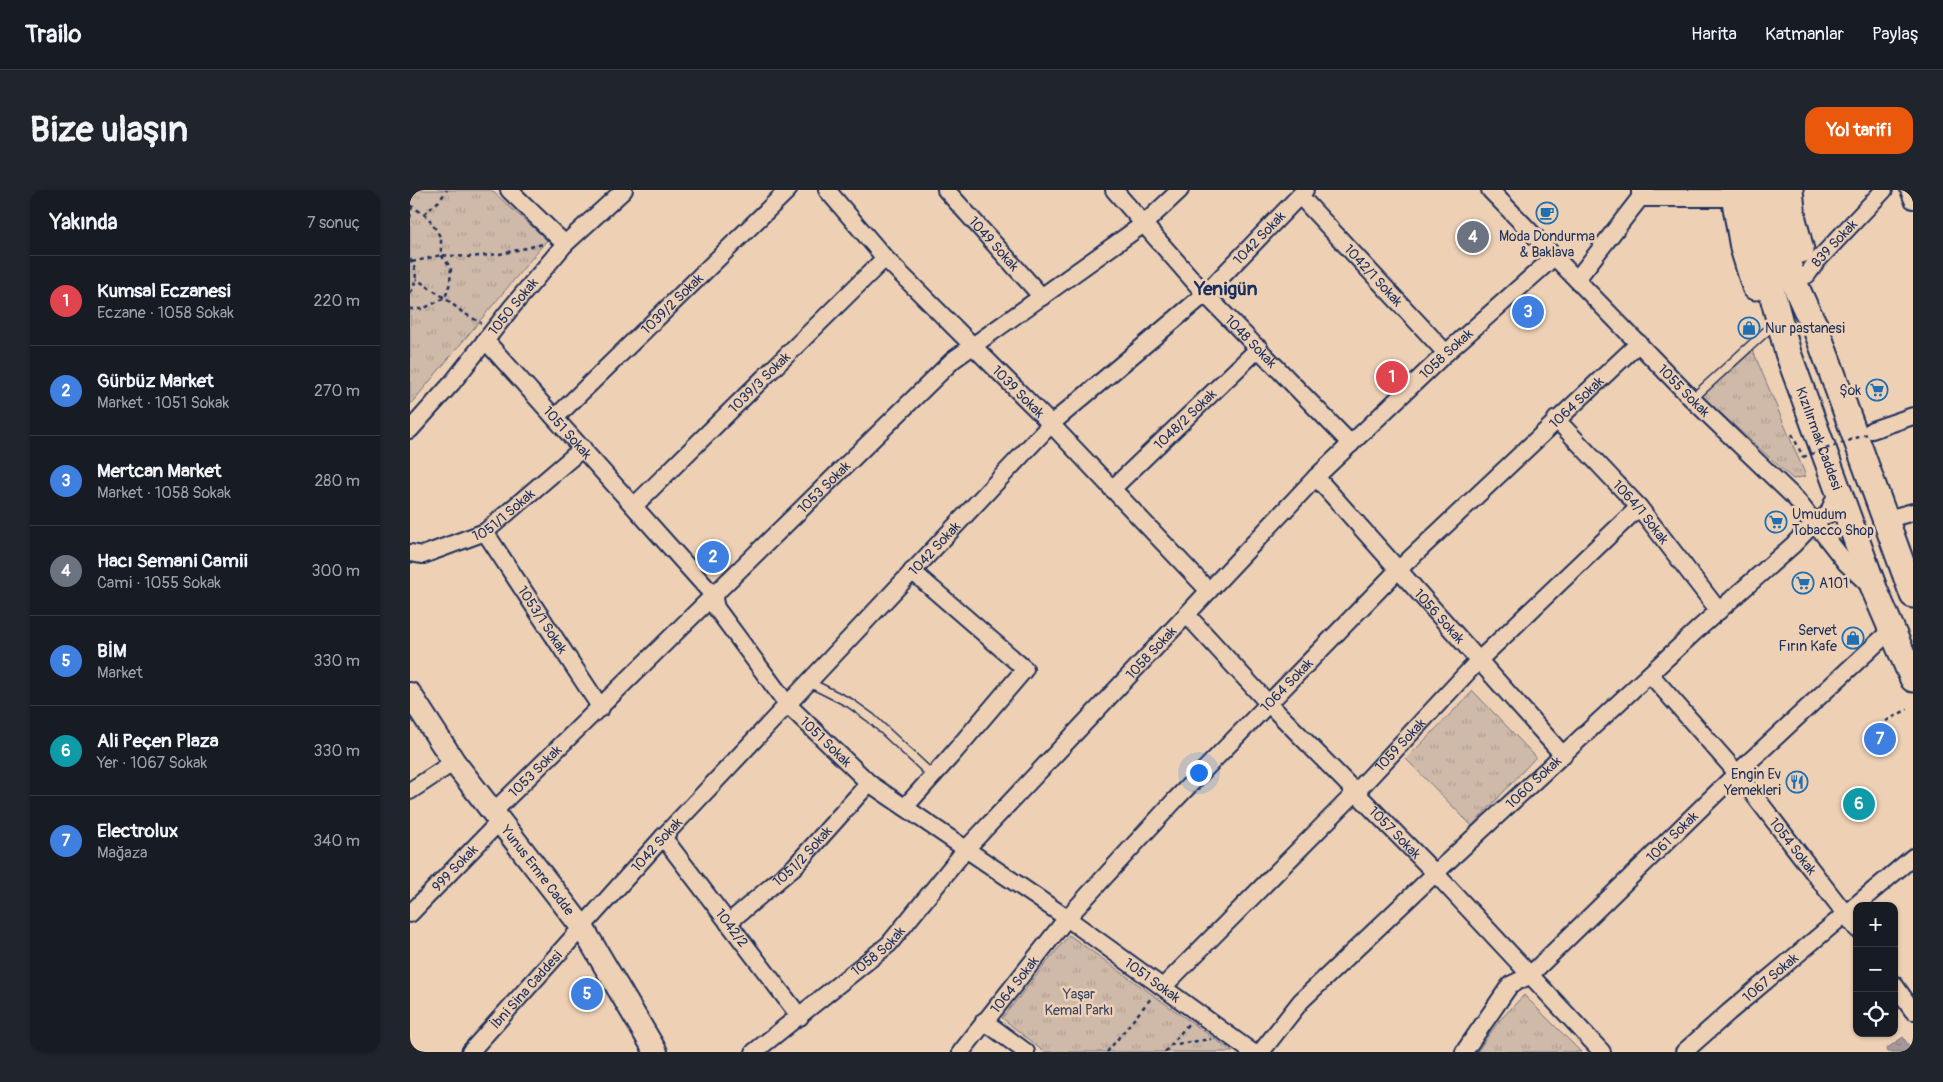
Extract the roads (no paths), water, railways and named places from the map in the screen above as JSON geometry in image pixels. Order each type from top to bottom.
[{"type":"main road","points":[[1772,190],[1786,261],[1802,303],[1815,326],[1913,596]]},
{"type":"main road","points":[[1790,190],[1815,326]]},
{"type":"main road","points":[[1740,192],[1750,273],[1772,326],[1788,353]]},
{"type":"main road","name":"Kızılırmak Caddesi","points":[[1740,192],[1763,259],[1788,353],[1875,591],[1913,679]]},
{"type":"street","points":[[509,190],[557,243]]},
{"type":"street","name":"1050 Sokak","points":[[410,430],[452,383],[557,243],[624,190]]},
{"type":"street","name":"1039/2 Sokak","points":[[556,417],[788,190]]},
{"type":"street","name":"1049 Sokak","points":[[946,190],[1042,297]]},
{"type":"street","name":"1048 Sokak","points":[[1114,190],[1205,294],[1351,444]]},
{"type":"street","name":"1053 Sokak","points":[[495,818],[713,595],[953,360],[1145,224],[1180,190]]},
{"type":"street","name":"1055 Sokak","points":[[1490,190],[1692,399],[1796,499],[1846,563],[1875,591]]},
{"type":"street","name":"839 Sokak","points":[[1807,275],[1817,261],[1884,190]]},
{"type":"street","points":[[1909,190],[1913,200]]},
{"type":"street","name":"1039 Sokak","points":[[829,191],[885,258],[1051,424],[1209,591]]},
{"type":"street","points":[[1577,278],[1640,194],[1740,192]]},
{"type":"street","name":"1042 Sokak","points":[[582,927],[807,682],[1051,424],[1205,294],[1302,193]]},
{"type":"street","name":"1042/1 Sokak","points":[[1302,193],[1446,353]]},
{"type":"street","name":"1058 Sokak","points":[[754,1052],[800,1017],[888,944],[966,849],[1316,477],[1446,353],[1555,256]]},
{"type":"street","name":"1039/3 Sokak","points":[[634,506],[885,258]]},
{"type":"street","name":"1051 Sokak","points":[[485,340],[556,417],[713,595],[716,608],[787,704],[869,783],[1067,918],[1159,990],[1252,1052]]},
{"type":"street","name":"1064 Sokak","points":[[961,1052],[1067,918],[1176,799],[1398,570],[1556,419],[1639,343]]},
{"type":"street","name":"1048/2 Sokak","points":[[1112,489],[1258,348]]},
{"type":"street","points":[[1871,432],[1913,416]]},
{"type":"street","name":"1064/1 Sokak","points":[[1556,419],[1639,507],[1719,611]]},
{"type":"street","name":"1051/1 Sokak","points":[[410,553],[423,555],[485,532],[583,448]]},
{"type":"street","name":"1056 Sokak","points":[[1316,477],[1563,755]]},
{"type":"street","name":"1060 Sokak","points":[[1261,1052],[1301,1001],[1650,674],[1793,545],[1814,523],[1828,514],[1838,490]]},
{"type":"street","name":"1059 Sokak","points":[[1159,990],[1356,792],[1478,661],[1639,507]]},
{"type":"street","points":[[1884,520],[1913,512]]},
{"type":"street","name":"1053/1 Sokak","points":[[485,532],[601,708]]},
{"type":"street","points":[[904,807],[1025,669],[912,571]]},
{"type":"street","name":"1057 Sokak","points":[[1187,614],[1268,703],[1436,874],[1529,976],[1602,1052]]},
{"type":"street","name":"1061 Sokak","points":[[1464,1052],[1510,985],[1529,976],[1737,773],[1892,629]]},
{"type":"street","name":"1054 Sokak","points":[[1650,674],[1737,773],[1853,923]]},
{"type":"street","name":"Yunus Emre Cadde","points":[[410,694],[454,762],[495,818],[582,927],[656,1052]]},
{"type":"street","points":[[410,791],[454,762]]},
{"type":"street","name":"1051/2 Sokak","points":[[728,923],[795,866],[869,783]]},
{"type":"street","name":"999 Sokak","points":[[410,914],[495,818]]},
{"type":"street","name":"1042/2","points":[[663,837],[800,1017]]},
{"type":"street","name":"1067 Sokak","points":[[1695,1048],[1913,857]]},
{"type":"street","name":"İbni Sina Caddesi","points":[[470,1052],[582,927]]},
{"type":"street","points":[[1898,990],[1913,1012]]},
{"type":"street","points":[[984,1021],[1026,1052]]},
{"type":"lane","points":[[1692,399],[1772,326]]},
{"type":"lane","points":[[807,682],[850,702],[871,718],[933,776]]},
{"type":"water","points":[[1903,1037],[1910,1048],[1904,1052],[1887,1052],[1886,1049]]},
{"type":"place","name":"Moda Dondurma & Baklava","points":[[1547,213]]},
{"type":"place","name":"Hacı Semani Camii","points":[[1473,237]]},
{"type":"place","name":"Mertcan Market","points":[[1528,312]]},
{"type":"place","name":"Nur pastanesi","points":[[1749,328]]},
{"type":"place","name":"Kumsal Eczanesi","points":[[1392,377]]},
{"type":"place","name":"Şok","points":[[1877,390]]},
{"type":"place","name":"Umudum Tobacco Shop","points":[[1776,522]]},
{"type":"place","name":"Gürbüz Market","points":[[713,557]]},
{"type":"place","name":"A101","points":[[1803,583]]},
{"type":"place","name":"Servet Fırın Kafe","points":[[1853,638]]},
{"type":"place","name":"Electrolux","points":[[1880,739]]},
{"type":"place","name":"Engin Ev Yemekleri","points":[[1797,782]]},
{"type":"place","name":"Ali Peçen Plaza","points":[[1859,804]]},
{"type":"place","name":"BİM","points":[[587,994]]},
{"type":"district","name":"Yenigün","points":[[1226,289]]},
{"type":"park label","name":"Yaşar Kemal Parkı","points":[[1079,1002]]}]
